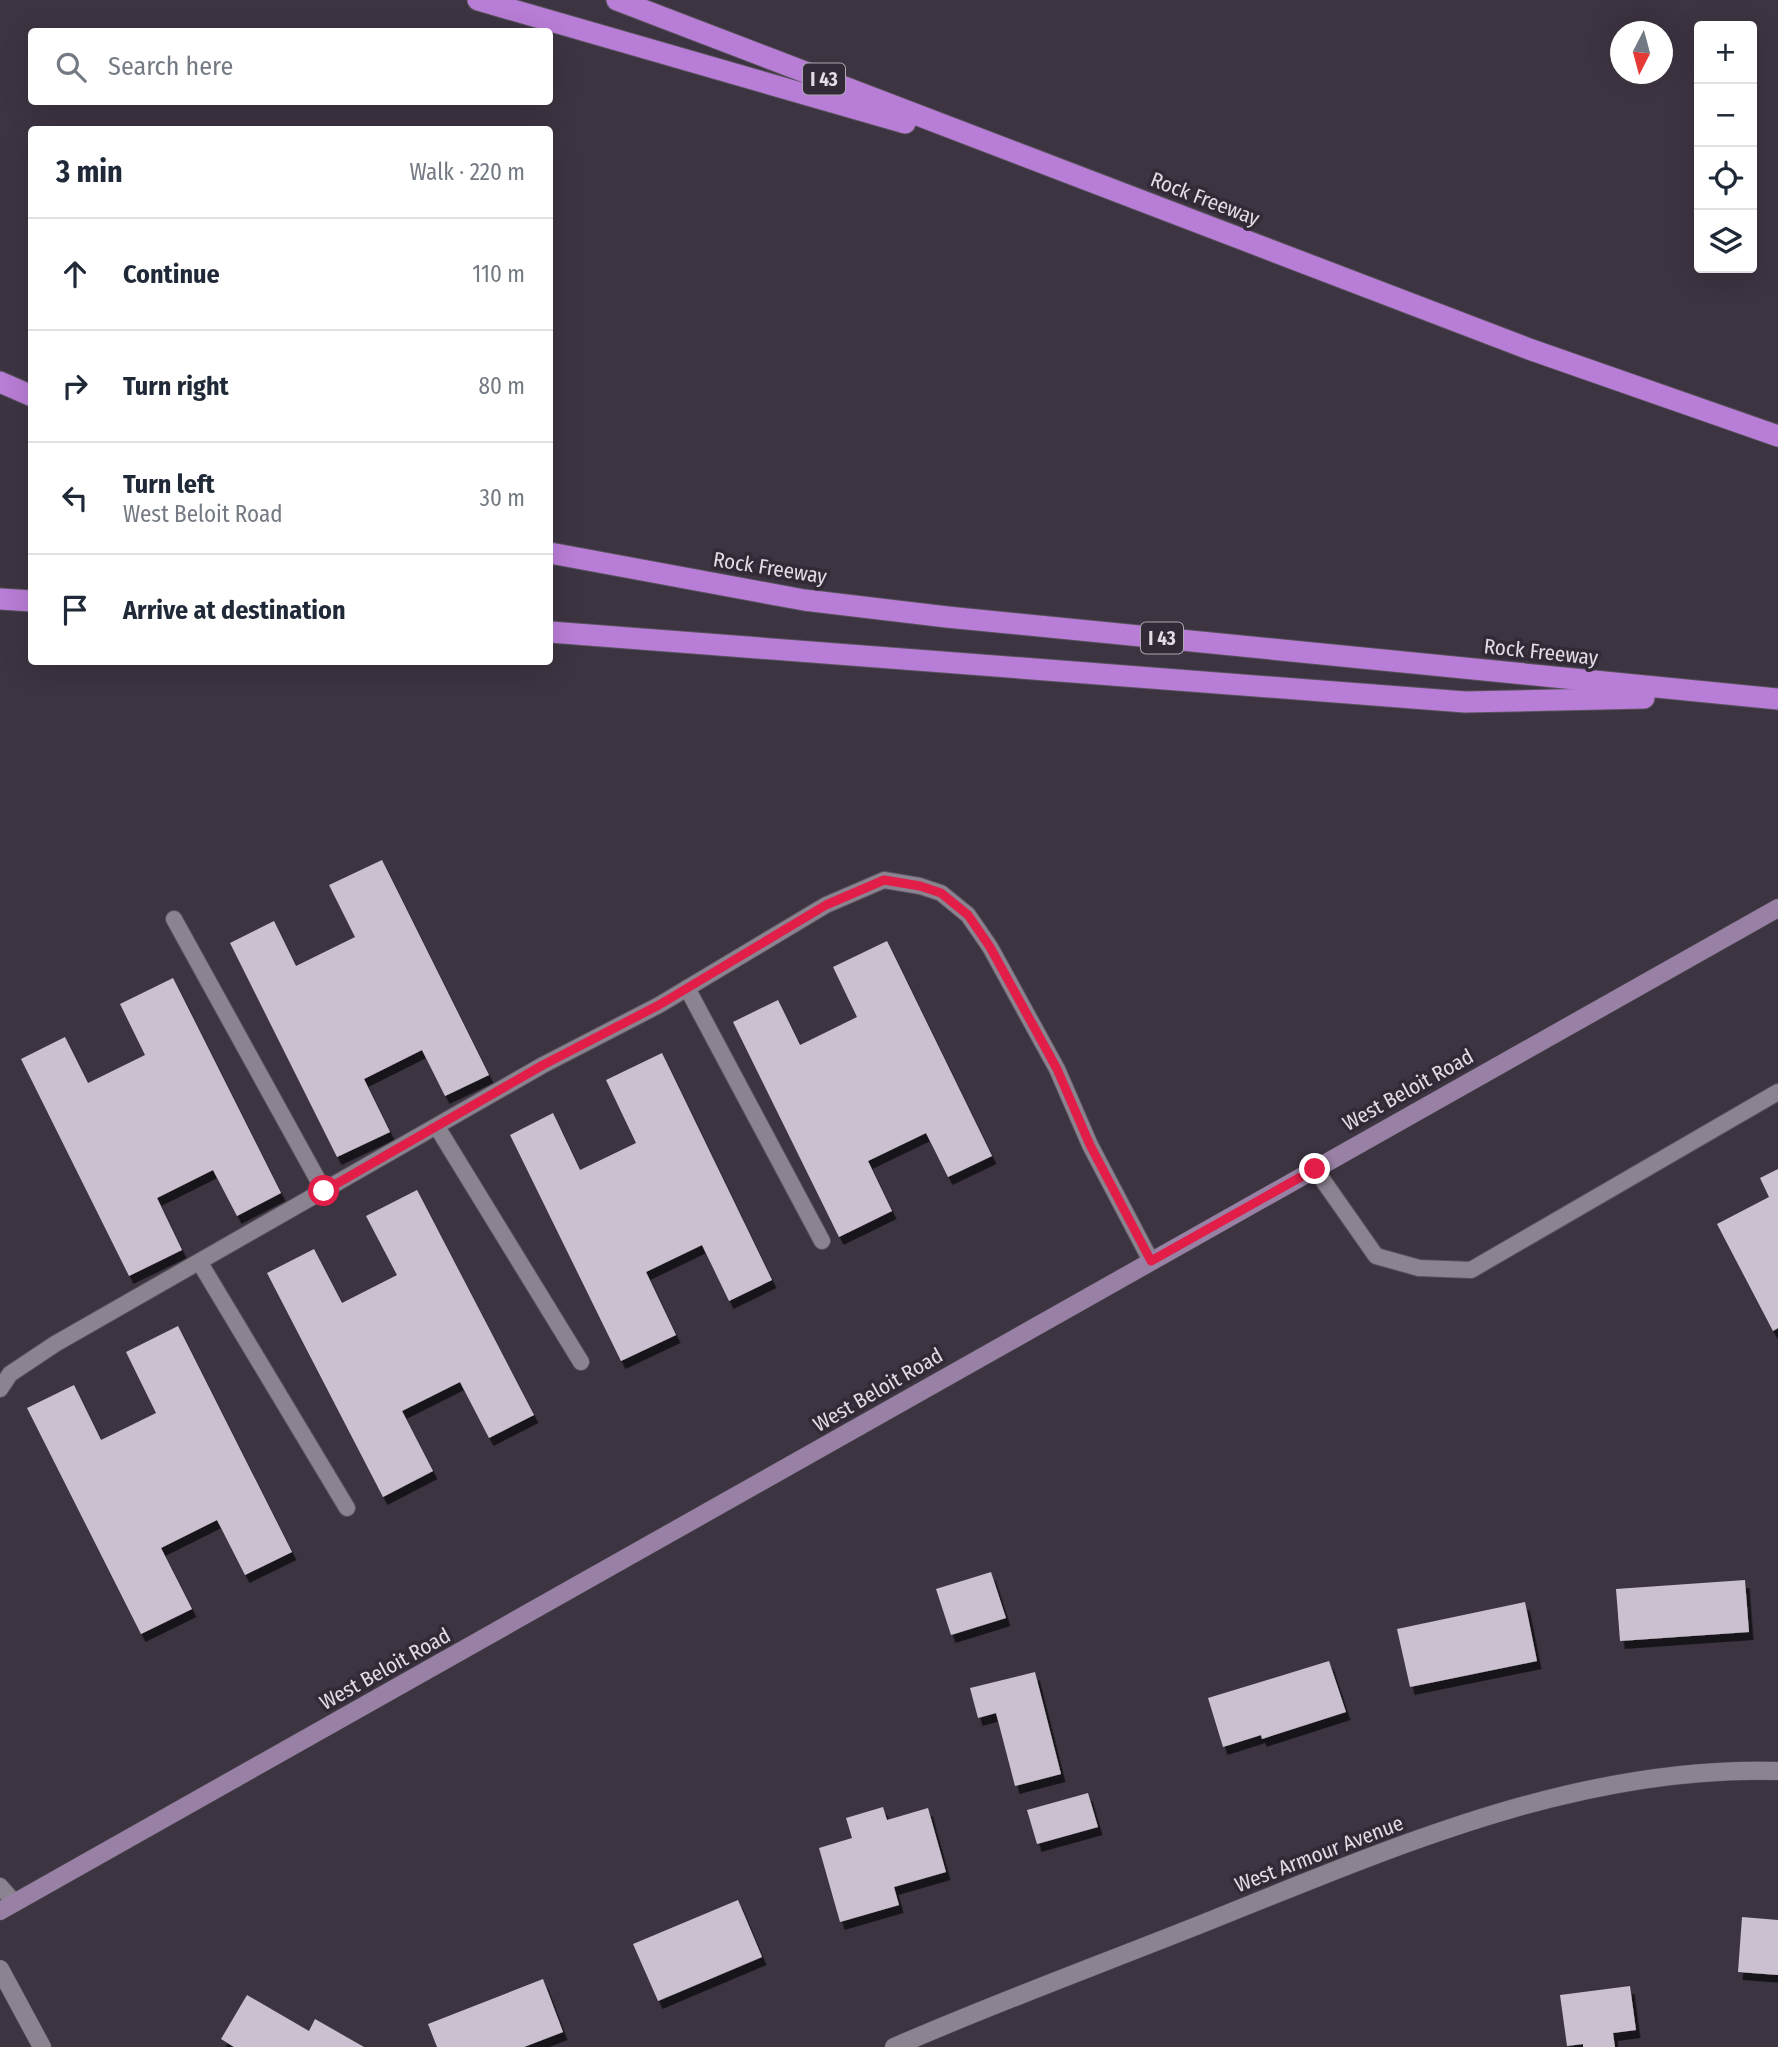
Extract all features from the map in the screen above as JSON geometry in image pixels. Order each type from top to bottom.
[{"type":"highway","points":[[478,0],[1031,159]]},
{"type":"highway","name":"Rock Freeway","points":[[617,0],[1529,349],[1778,436]]},
{"type":"highway","points":[[0,382],[28,394]]},
{"type":"highway","name":"Rock Freeway","points":[[553,554],[804,600],[947,617],[1778,699]]},
{"type":"highway","points":[[0,600],[28,601]]},
{"type":"highway","points":[[553,632],[1465,702],[1746,696]]},
{"type":"main road","name":"West Beloit Road","points":[[7,1907],[1778,908]]},
{"type":"street","name":"West Armour Avenue","points":[[894,2047],[1384,1851],[1468,1823],[1577,1790],[1697,1773],[1778,1771]]},
{"type":"street","points":[[0,1969],[42,2047]]},
{"type":"lane","points":[[0,1389],[10,1374],[24,1363],[543,1065],[687,988],[826,905],[884,880],[920,886],[941,893],[968,915],[990,947],[1057,1069],[1090,1145],[1151,1261]]},
{"type":"lane","points":[[174,919],[324,1191]]},
{"type":"lane","points":[[687,988],[822,1241]]},
{"type":"lane","points":[[1315,1169],[1376,1256],[1419,1268],[1471,1270],[1778,1092]]},
{"type":"lane","points":[[437,1127],[581,1362]]},
{"type":"lane","points":[[200,1263],[347,1508]]},
{"type":"lane","points":[[0,1885],[7,1907]]},
{"type":"building","points":[[382,860],[489,1075],[445,1096],[422,1050],[364,1079],[390,1132],[337,1157],[230,943],[274,921],[296,966],[355,937],[329,885]]},
{"type":"building","points":[[887,941],[992,1156],[948,1177],[926,1133],[868,1161],[892,1211],[839,1237],[733,1022],[778,1000],[800,1045],[857,1017],[833,967]]},
{"type":"building","points":[[173,978],[281,1193],[237,1216],[213,1170],[157,1198],[182,1250],[129,1276],[21,1059],[65,1037],[88,1083],[145,1055],[120,1004]]},
{"type":"building","points":[[662,1053],[772,1280],[729,1301],[702,1245],[646,1272],[676,1335],[621,1361],[510,1135],[553,1113],[580,1170],[636,1143],[606,1080]]},
{"type":"building","points":[[1778,1169],[1778,1328],[1773,1331],[1717,1224],[1769,1197],[1760,1178]]},
{"type":"building","points":[[417,1190],[534,1415],[489,1438],[460,1382],[402,1411],[433,1471],[383,1497],[267,1273],[314,1249],[342,1303],[397,1275],[366,1216]]},
{"type":"building","points":[[178,1326],[292,1552],[245,1575],[217,1520],[161,1548],[192,1609],[141,1634],[27,1408],[74,1385],[101,1440],[156,1413],[126,1352]]},
{"type":"building","points":[[991,1572],[1006,1618],[951,1635],[936,1589]]},
{"type":"building","points":[[1745,1580],[1749,1632],[1620,1641],[1616,1589]]},
{"type":"building","points":[[1525,1602],[1537,1661],[1410,1687],[1397,1629]]},
{"type":"building","points":[[1329,1661],[1346,1712],[1262,1739],[1261,1735],[1223,1747],[1208,1698]]},
{"type":"building","points":[[1035,1672],[1061,1774],[1015,1786],[996,1713],[978,1718],[970,1688]]},
{"type":"building","points":[[1088,1793],[1098,1827],[1037,1844],[1027,1810]]},
{"type":"building","points":[[883,1807],[887,1820],[928,1808],[946,1872],[894,1887],[899,1905],[840,1922],[819,1848],[852,1838],[846,1818]]},
{"type":"building","points":[[738,1900],[762,1957],[658,2001],[633,1944]]},
{"type":"building","points":[[1742,1917],[1778,1920],[1778,1975],[1738,1972]]},
{"type":"building","points":[[543,1979],[563,2032],[524,2047],[437,2047],[428,2024]]},
{"type":"building","points":[[1630,1986],[1636,2030],[1613,2033],[1615,2047],[1583,2047],[1583,2044],[1567,2046],[1560,1995]]},
{"type":"building","points":[[247,1995],[309,2031],[315,2019],[364,2047],[234,2047],[221,2039]]},
{"type":"route","points":[[324,1191],[543,1065],[659,1005],[826,905],[884,880],[920,886],[941,893],[968,915],[990,947],[1057,1069],[1090,1145],[1151,1261],[1315,1169]]}]
